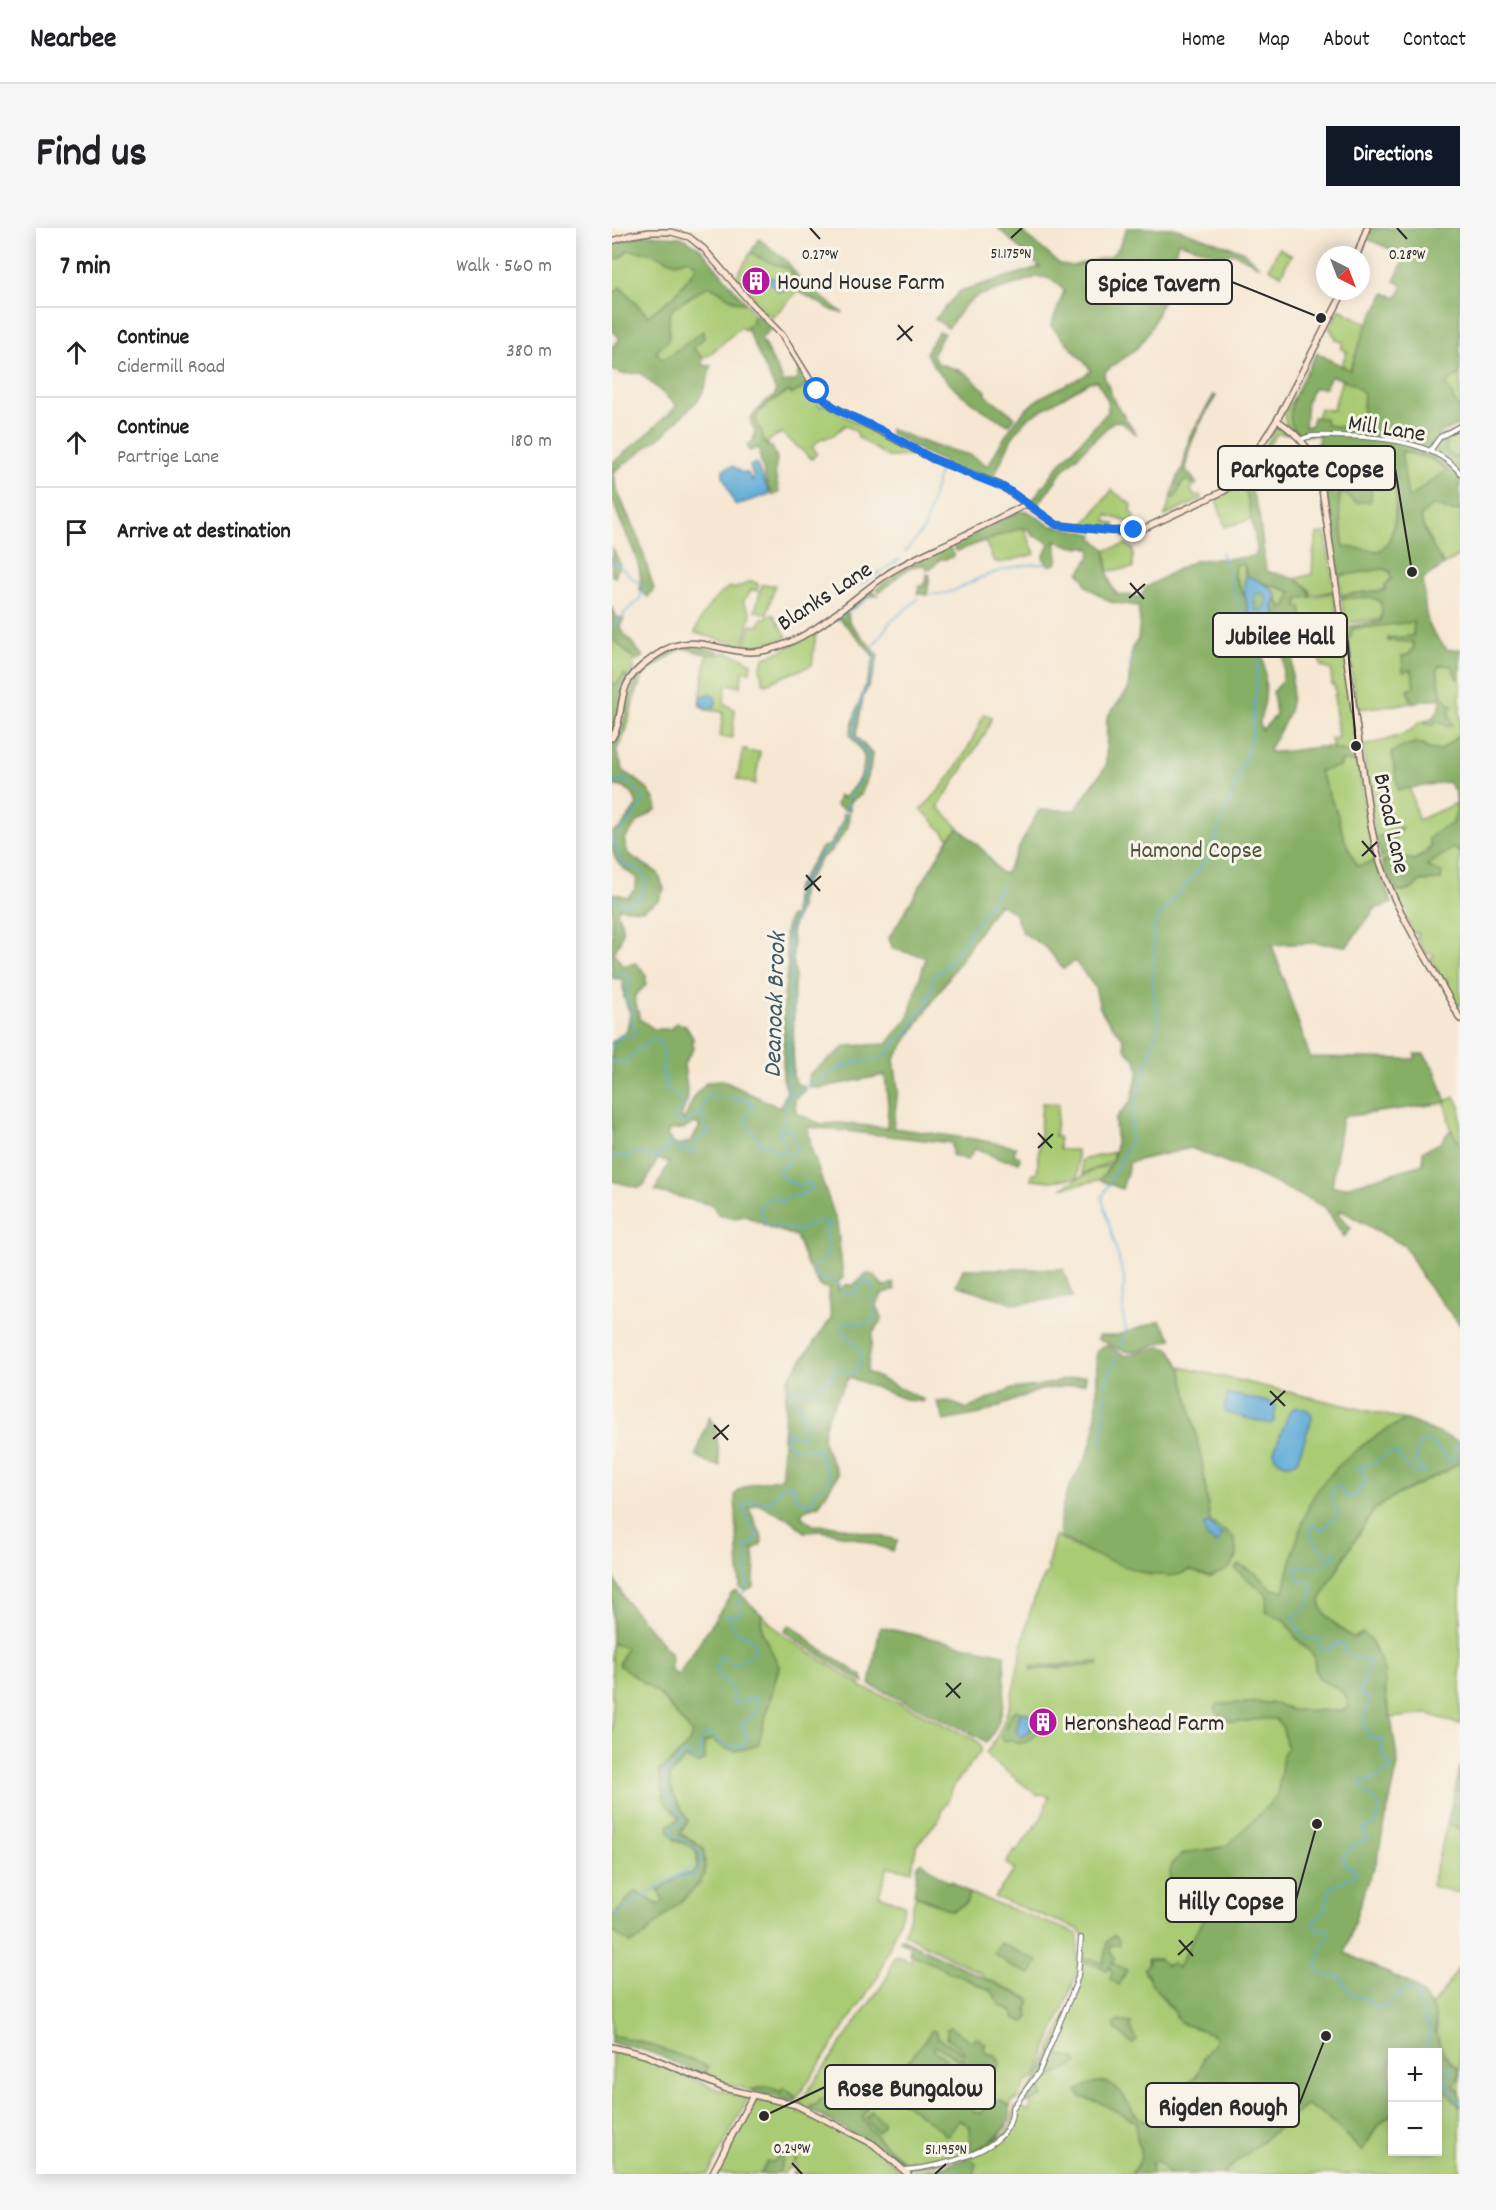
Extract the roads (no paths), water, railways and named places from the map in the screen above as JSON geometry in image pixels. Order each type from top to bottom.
[{"type":"street","points":[[1360,246],[1367,228]]},
{"type":"street","points":[[612,241],[653,232],[671,232],[689,237],[704,249],[782,335],[817,391],[832,406],[933,459],[1000,485],[1050,521],[1066,526],[1124,532],[1145,528],[1230,487],[1240,476],[1277,420],[1339,300]]},
{"type":"street","name":"Broad Lane","points":[[1277,420],[1301,440],[1313,457],[1320,476],[1374,844],[1386,882],[1401,915],[1460,1019]]},
{"type":"street","points":[[1430,451],[1440,437],[1460,426]]},
{"type":"street","name":"Mill Lane","points":[[1301,440],[1311,436],[1356,436],[1407,443],[1430,451],[1449,462],[1460,473]]},
{"type":"street","name":"Blanks Lane","points":[[612,738],[617,728],[630,680],[646,663],[667,648],[683,642],[691,642],[751,653],[769,650],[789,642],[816,627],[907,563],[1027,504]]},
{"type":"street","points":[[612,2047],[645,2055],[724,2088],[796,2105],[879,2148],[907,2172],[925,2169],[958,2160],[994,2141],[1007,2129],[1012,2109],[1039,2072],[1075,1986],[1081,1938]]},
{"type":"street","points":[[712,2174],[753,2095]]},
{"type":"water","points":[[772,277],[786,282],[787,280],[792,283],[792,286],[790,289],[778,291],[769,281]]},
{"type":"water","points":[[756,463],[770,494],[737,505],[734,503],[723,476],[723,469],[733,466],[741,472],[748,473],[752,481],[750,466]]},
{"type":"water","points":[[1249,576],[1268,586],[1277,595],[1273,607],[1278,619],[1273,628],[1266,627],[1249,615],[1244,591],[1245,578]],"holes":[[[1258,593],[1264,593],[1266,604],[1262,611],[1256,610],[1253,597]]]},
{"type":"water","points":[[710,693],[715,696],[716,704],[714,707],[705,708],[700,703],[701,697]]},
{"type":"water","points":[[1231,1394],[1273,1403],[1276,1407],[1274,1421],[1271,1424],[1226,1413],[1224,1409],[1227,1396]]},
{"type":"water","points":[[1296,1407],[1309,1412],[1312,1419],[1297,1461],[1285,1464],[1274,1456],[1274,1451],[1289,1413]]},
{"type":"water","points":[[1208,1523],[1222,1535],[1217,1544],[1206,1536],[1204,1525]]},
{"type":"water","points":[[1025,1712],[1035,1718],[1029,1732],[1022,1737],[1016,1732],[1020,1714]]},
{"type":"waterway","points":[[905,552],[925,528],[940,468]]},
{"type":"waterway","points":[[1119,1349],[1126,1331],[1123,1314],[1124,1278],[1102,1198],[1129,1143],[1135,1103],[1159,1024],[1153,987],[1154,923],[1209,857],[1252,738],[1258,659],[1221,552]]},
{"type":"waterway","points":[[853,589],[900,559]]},
{"type":"waterway","points":[[612,563],[618,564],[645,587],[639,600],[625,612],[622,619],[612,626]]},
{"type":"waterway","points":[[931,594],[951,592],[980,578],[1004,570],[1046,564]]},
{"type":"waterway","points":[[820,631],[871,596]]},
{"type":"waterway","name":"Deanoak Brook","points":[[612,1061],[626,1062],[632,1054],[652,1039],[660,1042],[664,1054],[663,1072],[661,1072],[667,1079],[665,1087],[681,1099],[684,1106],[673,1116],[677,1123],[693,1119],[703,1106],[706,1095],[744,1100],[753,1104],[745,1121],[760,1143],[773,1148],[779,1154],[785,1151],[780,1130],[785,1117],[788,1095],[791,967],[788,931],[797,912],[798,889],[820,854],[831,847],[845,819],[848,799],[866,771],[868,754],[853,735],[862,697],[873,673],[875,661],[872,648],[890,622],[918,599]]},
{"type":"waterway","points":[[1130,667],[1131,655]]},
{"type":"waterway","points":[[612,774],[613,780],[618,783],[625,779],[644,798],[640,808],[614,839],[621,863],[636,867],[647,878],[640,897],[626,905],[615,899],[612,901]]},
{"type":"waterway","points":[[789,1095],[841,1069],[842,1064],[849,1067],[857,1060],[867,1061],[885,1055],[899,1038],[910,1032],[918,1012],[926,1007],[935,975],[944,970],[1001,887]]},
{"type":"waterway","points":[[612,977],[624,973],[630,978],[625,1000],[632,1011],[629,1022],[636,1030],[632,1037],[620,1036],[612,1048]]},
{"type":"waterway","points":[[612,1156],[614,1158],[625,1155],[628,1159],[636,1153],[655,1157],[666,1151],[669,1142],[679,1152],[684,1145],[689,1153],[694,1153],[696,1141],[709,1133],[708,1129],[704,1129],[704,1120],[700,1113]]},
{"type":"waterway","name":"Deanoak Brook","points":[[674,1878],[695,1875],[701,1860],[697,1849],[672,1835],[672,1827],[683,1823],[683,1817],[669,1796],[665,1770],[674,1766],[681,1754],[688,1755],[695,1761],[701,1759],[700,1741],[704,1735],[712,1735],[726,1746],[743,1746],[748,1737],[741,1726],[751,1717],[756,1706],[755,1697],[736,1703],[732,1701],[730,1688],[716,1672],[721,1656],[735,1665],[755,1652],[755,1642],[749,1636],[738,1632],[727,1615],[738,1616],[741,1613],[738,1602],[748,1584],[746,1572],[749,1560],[746,1546],[755,1541],[758,1535],[746,1518],[744,1506],[750,1501],[770,1503],[782,1486],[787,1484],[793,1487],[799,1499],[812,1504],[815,1493],[830,1479],[818,1450],[807,1447],[794,1449],[787,1442],[786,1433],[801,1437],[805,1433],[801,1420],[803,1412],[790,1390],[796,1388],[812,1391],[820,1383],[832,1378],[832,1370],[838,1367],[848,1374],[855,1372],[861,1351],[842,1328],[845,1322],[865,1324],[872,1322],[876,1311],[872,1304],[873,1287],[865,1278],[857,1291],[847,1295],[839,1284],[815,1277],[815,1267],[828,1252],[824,1231],[831,1225],[823,1222],[815,1223],[801,1231],[765,1224],[759,1206],[772,1197],[781,1201],[788,1197],[796,1197],[813,1188],[809,1182],[798,1186],[782,1177],[778,1170],[788,1164],[789,1156],[798,1147],[792,1132],[781,1126]]},
{"type":"waterway","points":[[1102,1444],[1106,1382],[1117,1353]]},
{"type":"waterway","points":[[1430,2048],[1426,2044],[1431,2028],[1423,2017],[1417,1994],[1405,1989],[1390,2003],[1380,2008],[1372,2005],[1367,1997],[1359,1998],[1353,1995],[1339,1976],[1323,1975],[1316,1970],[1322,1948],[1330,1932],[1326,1928],[1317,1930],[1313,1922],[1325,1910],[1330,1888],[1355,1875],[1356,1871],[1345,1864],[1342,1858],[1355,1844],[1367,1839],[1368,1837],[1362,1830],[1376,1823],[1380,1808],[1378,1803],[1361,1787],[1361,1781],[1371,1781],[1392,1768],[1382,1754],[1383,1740],[1368,1737],[1364,1720],[1369,1701],[1368,1697],[1361,1695],[1360,1692],[1369,1663],[1367,1660],[1358,1660],[1344,1650],[1340,1642],[1320,1651],[1322,1641],[1304,1639],[1292,1618],[1308,1607],[1313,1589],[1310,1582],[1302,1582],[1298,1579],[1295,1567],[1325,1565],[1337,1553],[1335,1551],[1325,1556],[1309,1532],[1312,1524],[1320,1530],[1323,1529],[1338,1514],[1331,1497],[1333,1488],[1339,1486],[1346,1497],[1355,1496],[1367,1479],[1359,1469],[1360,1466],[1371,1465],[1390,1452],[1397,1453],[1405,1465],[1412,1471],[1420,1473],[1425,1471],[1415,1461],[1420,1443],[1429,1441],[1452,1461],[1456,1458],[1455,1447],[1460,1442]]},
{"type":"waterway","name":"Deanoak Brook","points":[[612,1917],[691,1867]]},
{"type":"waterway","points":[[1442,2065],[1450,2067],[1446,2084],[1460,2103]]},
{"type":"place","name":"Hound House Farm","points":[[756,281]]},
{"type":"place","name":"Spice Tavern","points":[[1321,318]]},
{"type":"place","name":"Parkgate Copse","points":[[1412,572]]},
{"type":"place","name":"Jubilee Hall","points":[[1356,746]]},
{"type":"place","name":"Heronshead Farm","points":[[1043,1722]]},
{"type":"place","name":"Hilly Copse","points":[[1317,1824]]},
{"type":"place","name":"Rigden Rough","points":[[1326,2036]]},
{"type":"place","name":"Rose Bungalow","points":[[764,2116]]},
{"type":"park label","name":"Hamond Copse","points":[[1196,849]]}]
